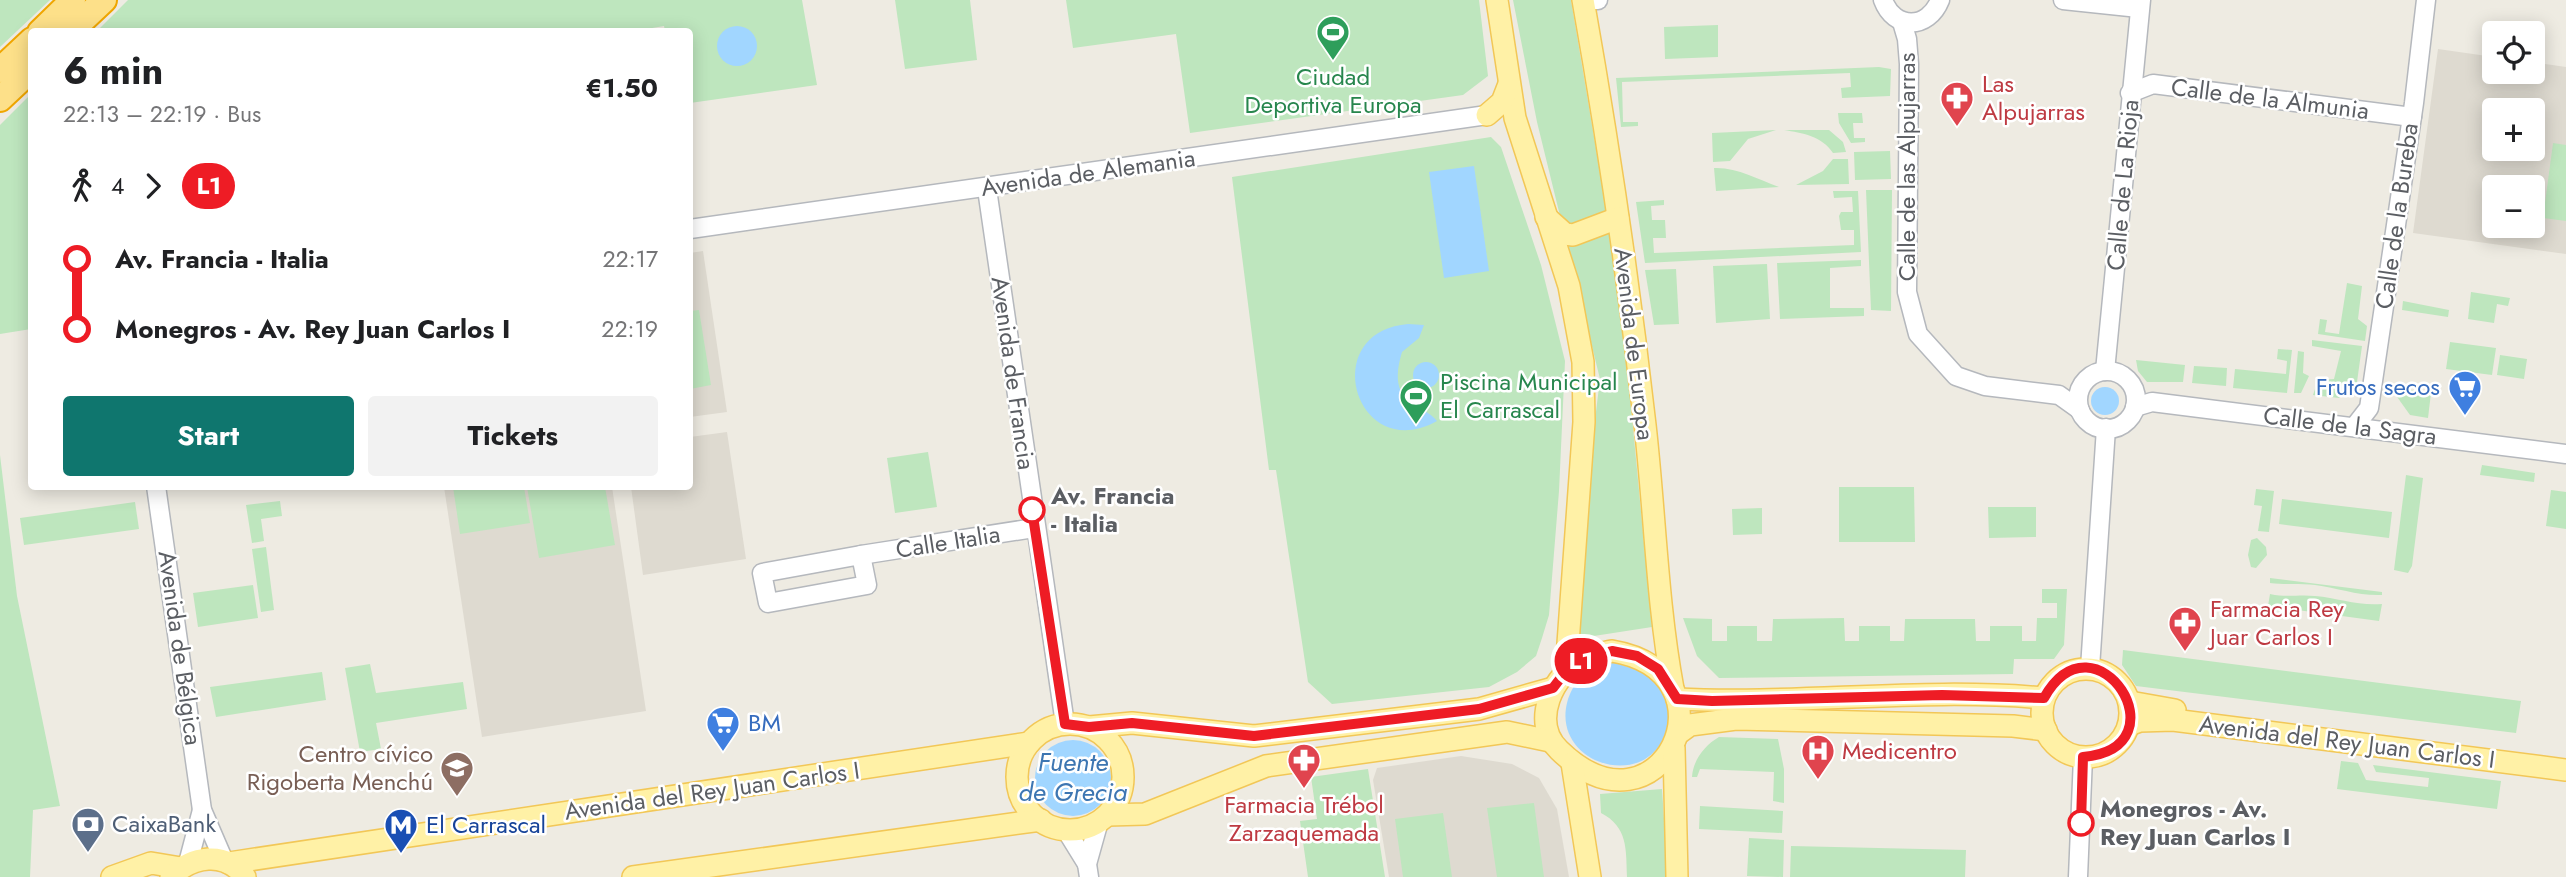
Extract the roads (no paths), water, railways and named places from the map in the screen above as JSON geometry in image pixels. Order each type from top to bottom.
[{"type":"highway","points":[[44,28],[73,0]]},
{"type":"highway","points":[[75,28],[104,0]]},
{"type":"highway","points":[[0,70],[28,44]]},
{"type":"highway","points":[[0,99],[28,73]]},
{"type":"main road","points":[[1497,0],[1509,84],[1520,133],[1575,310],[1584,373],[1584,422],[1560,679],[1546,714],[1550,741]]},
{"type":"main road","name":"Avenida de Europa","points":[[1583,0],[1618,218],[1645,425],[1664,638],[1675,694]]},
{"type":"main road","points":[[1509,84],[1502,102],[1487,115],[1507,123],[1520,133]]},
{"type":"main road","points":[[1545,216],[1565,234],[1573,235],[1618,218]]},
{"type":"main road","points":[[1677,877],[1676,741],[1675,694],[1658,669],[1637,656],[1612,651],[1587,657],[1560,679],[1479,709],[1254,736],[1132,723],[1089,727],[1065,724],[1046,730],[1029,743],[1019,767],[1020,793],[1028,808],[1041,820],[1066,830],[1080,830],[1103,818],[1145,814],[1266,766],[1507,732],[1550,741],[1572,763],[1597,778],[1625,780],[1659,767],[1676,741],[1690,725],[1736,719],[2013,726],[2046,730]]},
{"type":"main road","points":[[2090,668],[2109,674],[2122,686],[2130,702],[2129,725],[2123,739],[2112,749],[2098,756],[2083,757],[2060,749],[2046,730],[2042,715],[2044,698],[2063,675],[2090,668]]},
{"type":"main road","points":[[1675,694],[1735,701],[1942,695],[2044,698]]},
{"type":"main road","name":"Avenida del Rey Juan Carlos I","points":[[2130,702],[2566,759]]},
{"type":"main road","name":"Avenida del Rey Juan Carlos I","points":[[2129,725],[2140,721],[2173,720],[2566,770]]},
{"type":"main road","points":[[1089,727],[1107,739],[1119,756],[1124,777],[1119,797],[1103,818]]},
{"type":"main road","name":"Avenida del Rey Juan Carlos I","points":[[180,869],[206,858],[233,867],[1029,743]]},
{"type":"main road","points":[[1572,763],[1590,877]]},
{"type":"main road","points":[[633,877],[1041,820]]},
{"type":"main road","points":[[112,877],[151,863],[180,869]]},
{"type":"street","points":[[1583,0],[1598,0]]},
{"type":"street","points":[[1883,0],[1893,17],[1902,22],[1921,22],[1930,17],[1940,0]]},
{"type":"street","points":[[2063,0],[2140,4]]},
{"type":"street","name":"Calle de la Bureba","points":[[2355,426],[2369,408],[2412,117],[2426,0]]},
{"type":"street","name":"Calle de La Rioja","points":[[2105,371],[2140,4]]},
{"type":"street","name":"Calle de las Alpujarras","points":[[1902,22],[1908,39],[1909,64],[1907,292],[1918,334],[1956,376],[1985,386],[2059,395],[2080,410]]},
{"type":"street","name":"Calle de la Almunia","points":[[2130,93],[2153,84],[2412,117]]},
{"type":"street","name":"Avenida de Alemania","points":[[693,229],[987,189],[1487,115]]},
{"type":"street","name":"Avenida de Francia","points":[[987,189],[1034,528],[1065,724]]},
{"type":"street","points":[[2105,371],[2123,375],[2129,381],[2134,389],[2135,407],[2129,418],[2119,426],[2106,428],[2090,423],[2080,410],[2078,401],[2082,384],[2096,373],[2105,371]]},
{"type":"street","name":"Calle de la Sagra","points":[[2135,407],[2152,402],[2566,454]]},
{"type":"street","points":[[2090,668],[2106,428]]},
{"type":"street","name":"Avenida de Bélgica","points":[[157,490],[202,810]]},
{"type":"street","name":"Calle Italia","points":[[862,555],[867,585],[768,603],[762,573],[862,555],[1034,528]]},
{"type":"street","points":[[2078,877],[2083,757]]},
{"type":"street","points":[[202,810],[233,867]]},
{"type":"street","points":[[180,869],[202,810]]},
{"type":"street","points":[[1088,871],[1103,818]]},
{"type":"street","points":[[1066,830],[1088,871]]},
{"type":"water","points":[[737,26],[745,27],[751,32],[756,38],[756,54],[751,60],[745,65],[737,66],[729,65],[723,60],[718,54],[717,46],[718,38],[723,32],[729,27]]},
{"type":"water","points":[[1474,166],[1489,271],[1444,278],[1429,172]]},
{"type":"water","points":[[1408,324],[1424,325],[1419,338],[1402,352],[1398,374],[1400,388],[1407,400],[1437,421],[1409,430],[1385,426],[1368,412],[1358,392],[1355,370],[1362,349],[1380,332]]},
{"type":"water","points":[[1426,362],[1435,366],[1439,375],[1435,384],[1426,388],[1417,384],[1413,375],[1417,366]]},
{"type":"water","points":[[2105,387],[2115,391],[2119,401],[2115,411],[2105,415],[2095,411],[2091,401],[2095,391]]},
{"type":"water","points":[[1610,661],[1658,677],[1669,700],[1671,709],[1667,728],[1657,748],[1642,761],[1624,765],[1605,764],[1588,756],[1574,742],[1566,725],[1567,703],[1577,681],[1588,671]]},
{"type":"water","name":"Fuente de Grecia","points":[[1073,740],[1087,743],[1100,751],[1108,764],[1111,778],[1108,792],[1100,805],[1087,813],[1073,816],[1059,813],[1046,805],[1038,792],[1035,778],[1038,764],[1046,751],[1059,743]]},
{"type":"place","name":"Ciudad Deportiva Europa","points":[[1333,62]]},
{"type":"place","name":"Las Alpujarras","points":[[1957,128]]},
{"type":"place","name":"Frutos secos","points":[[2465,417]]},
{"type":"place","name":"Piscina Municipal El Carrascal","points":[[1416,426]]},
{"type":"place","name":"Av. Francia - Italia","points":[[1032,510]]},
{"type":"place","name":"Farmacia Rey Juar Carlos I","points":[[2185,653]]},
{"type":"place","name":"BM","points":[[723,753]]},
{"type":"place","name":"Medicentro","points":[[1818,781]]},
{"type":"place","name":"Farmacia Trébol Zarzaquemada","points":[[1304,790]]},
{"type":"place","name":"Centro cívico Rigoberta Menchú","points":[[457,798]]},
{"type":"place","name":"Monegros - Av. Rey Juan Carlos I","points":[[2081,823]]},
{"type":"place","name":"CaixaBank","points":[[88,854]]},
{"type":"place","name":"El Carrascal","points":[[401,855]]}]
